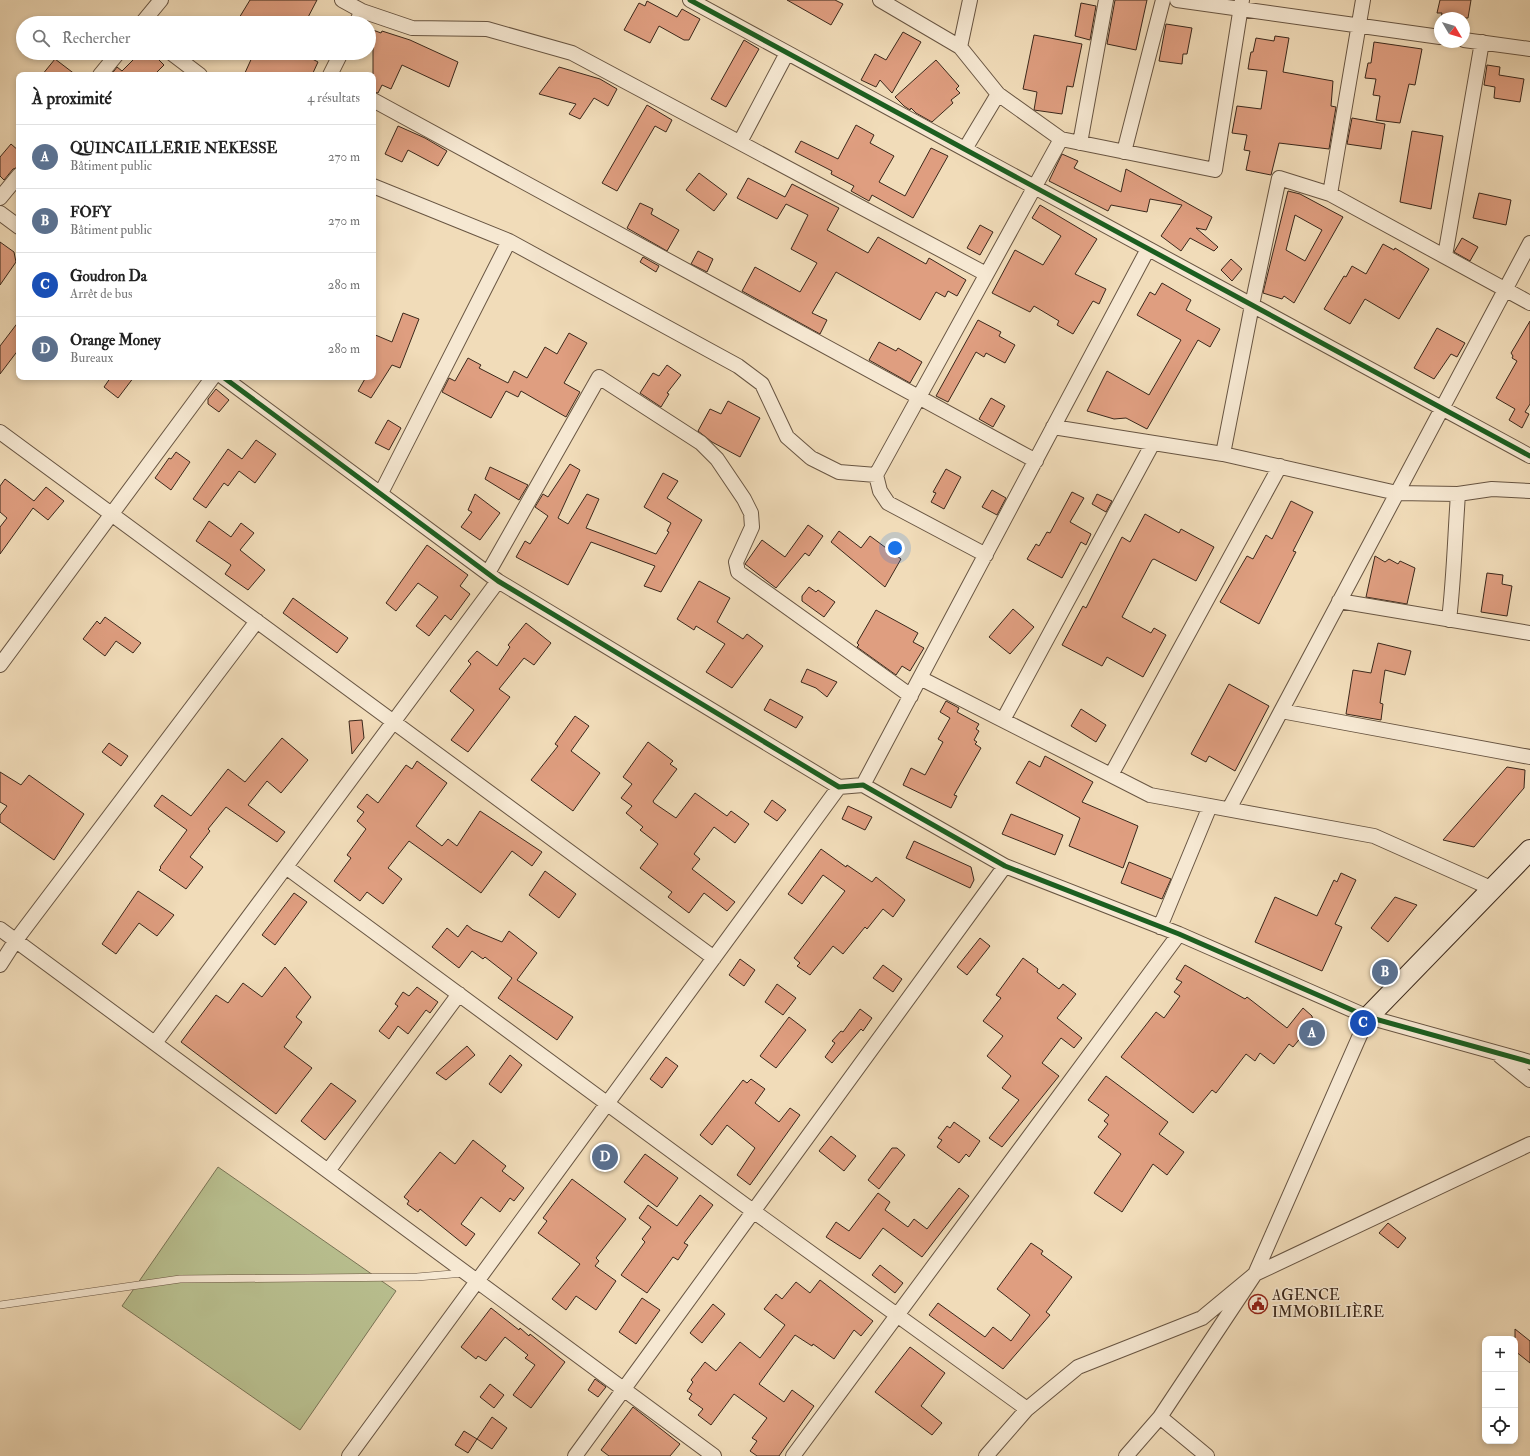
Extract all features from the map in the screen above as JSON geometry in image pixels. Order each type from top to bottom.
[{"type":"street","points":[[148,16],[161,0]]},
{"type":"street","points":[[342,0],[358,16]]},
{"type":"street","points":[[690,0],[709,4],[787,53],[1530,456]]},
{"type":"street","points":[[880,0],[960,47],[998,94],[1061,139],[1215,170],[1241,4]]},
{"type":"street","points":[[960,47],[970,0]]},
{"type":"street","points":[[1080,143],[1106,0]]},
{"type":"street","points":[[1124,152],[1163,0]]},
{"type":"street","points":[[1177,0],[1241,4],[1359,25],[1434,35]]},
{"type":"street","points":[[1330,194],[1363,0]]},
{"type":"street","points":[[376,21],[412,28],[487,28],[572,52],[986,274]]},
{"type":"street","points":[[1470,41],[1530,49]]},
{"type":"street","points":[[1445,256],[1482,42]]},
{"type":"street","points":[[740,142],[787,53]]},
{"type":"street","points":[[102,72],[112,60]]},
{"type":"street","points":[[180,60],[196,72]]},
{"type":"street","points":[[332,72],[338,60]]},
{"type":"street","points":[[965,149],[998,94]]},
{"type":"street","points":[[376,102],[1036,461]]},
{"type":"street","points":[[986,555],[888,503],[880,491],[876,475],[1061,139]]},
{"type":"street","points":[[1223,454],[1252,305],[1279,178],[1330,194],[1530,303]]},
{"type":"street","points":[[0,198],[16,179]]},
{"type":"street","points":[[376,187],[510,241],[738,366],[762,384],[787,437],[811,458],[839,472],[876,475]]},
{"type":"street","points":[[0,213],[16,225]]},
{"type":"street","points":[[380,494],[510,241]]},
{"type":"street","points":[[1229,809],[1530,243]]},
{"type":"street","points":[[863,785],[1148,249]]},
{"type":"street","points":[[155,1043],[393,722],[493,577],[599,377],[701,443],[717,458],[744,499],[751,513],[752,527],[736,562],[738,572],[911,696]]},
{"type":"street","points":[[0,663],[211,380]]},
{"type":"street","points":[[226,380],[493,577],[840,787],[863,785],[1005,866],[1160,926],[1368,1017],[1530,1062]]},
{"type":"street","points":[[1054,427],[1223,454],[1397,493],[1458,494],[1492,489],[1530,492]]},
{"type":"street","points":[[0,432],[714,958]]},
{"type":"street","points":[[1003,720],[1153,442]]},
{"type":"street","points":[[1111,775],[1280,466]]},
{"type":"street","points":[[1449,620],[1454,577],[1454,540],[1458,494]]},
{"type":"street","points":[[1339,601],[1530,633]]},
{"type":"street","points":[[0,965],[16,940],[257,621]]},
{"type":"street","points":[[920,678],[1150,795],[1374,836],[1493,889]]},
{"type":"street","points":[[1281,712],[1530,757]]},
{"type":"street","points":[[349,1456],[840,787]]},
{"type":"street","points":[[1160,926],[1210,806]]},
{"type":"street","points":[[1126,1456],[1160,1416],[1255,1274],[1368,1017],[1530,850]]},
{"type":"street","points":[[575,1456],[1005,866]]},
{"type":"street","points":[[286,867],[753,1211],[1027,1409]]},
{"type":"street","points":[[0,928],[714,1456]]},
{"type":"street","points":[[793,1456],[1179,934]]},
{"type":"street","points":[[328,1171],[459,994]]},
{"type":"street","points":[[1495,1052],[1530,1080]]},
{"type":"street","points":[[986,1456],[1027,1409],[1078,1367],[1202,1318],[1255,1274],[1530,1144]]},
{"type":"street","points":[[1160,1416],[1207,1456]]},
{"type":"street","points":[[1183,1436],[1190,1456]]},
{"type":"lane","points":[[0,1305],[180,1279],[417,1277],[466,1272]]},
{"type":"green space","points":[[218,1167],[396,1291],[300,1430],[122,1306]]},
{"type":"building","points":[[250,0],[317,0],[309,16],[240,16]]},
{"type":"building","points":[[787,0],[835,0],[843,4],[831,25]]},
{"type":"building","points":[[1115,0],[1147,0],[1136,50],[1107,44]]},
{"type":"building","points":[[1440,0],[1471,0],[1469,12],[1437,12]]},
{"type":"building","points":[[647,1],[677,17],[682,9],[700,19],[689,40],[684,40],[659,26],[650,43],[624,30],[639,3],[645,6]]},
{"type":"building","points":[[1081,3],[1096,6],[1090,40],[1075,36]]},
{"type":"building","points":[[1166,24],[1192,28],[1187,54],[1183,54],[1182,64],[1159,61]]},
{"type":"building","points":[[376,31],[381,33],[382,31],[410,40],[458,62],[449,87],[402,65],[391,89],[382,85],[378,93],[376,93],[376,72],[373,72],[373,60],[376,60]]},
{"type":"building","points":[[903,32],[921,42],[892,93],[880,80],[876,87],[861,80],[875,54],[886,60]]},
{"type":"building","points":[[1034,35],[1082,44],[1073,87],[1067,86],[1062,114],[1034,110],[1037,92],[1023,89]]},
{"type":"building","points":[[1275,36],[1289,38],[1283,72],[1333,81],[1331,106],[1336,107],[1329,149],[1279,143],[1271,175],[1246,170],[1250,151],[1244,150],[1247,135],[1232,133],[1237,106],[1261,109],[1267,71],[1248,69],[1250,57],[1251,52],[1253,52],[1256,38],[1274,41]]},
{"type":"building","points":[[744,40],[759,49],[726,107],[711,99]]},
{"type":"building","points":[[1374,42],[1422,49],[1415,85],[1409,84],[1400,123],[1376,120],[1380,96],[1373,95],[1376,79],[1365,78],[1368,63],[1371,63]]},
{"type":"building","points":[[54,60],[56,60],[72,72],[44,72]]},
{"type":"building","points":[[133,60],[159,60],[164,65],[157,72],[113,72],[117,67],[122,71]]},
{"type":"building","points":[[251,60],[314,60],[318,62],[313,72],[245,72]]},
{"type":"building","points":[[936,60],[959,86],[956,89],[960,93],[951,100],[953,103],[932,122],[916,113],[911,108],[910,110],[904,106],[895,97]]},
{"type":"building","points":[[1487,65],[1500,67],[1499,75],[1524,79],[1520,102],[1494,98],[1495,87],[1484,85]]},
{"type":"building","points":[[559,67],[600,79],[617,89],[608,106],[594,98],[580,119],[569,114],[576,104],[539,94]]},
{"type":"building","points":[[647,105],[672,120],[666,132],[655,126],[617,191],[602,183]]},
{"type":"building","points":[[1352,118],[1385,124],[1381,149],[1347,144]]},
{"type":"building","points":[[856,125],[874,135],[870,143],[894,156],[879,182],[905,196],[931,148],[948,156],[913,218],[872,195],[869,201],[851,191],[854,186],[831,174],[832,171],[795,152],[801,141],[838,159]]},
{"type":"building","points":[[398,126],[425,138],[447,151],[438,166],[408,150],[402,162],[385,154]]},
{"type":"building","points":[[1412,131],[1443,136],[1431,209],[1400,202]]},
{"type":"building","points":[[11,144],[16,148],[16,168],[13,169],[4,180],[0,176],[0,157]]},
{"type":"building","points":[[1062,154],[1078,161],[1074,168],[1121,192],[1126,169],[1212,217],[1206,230],[1196,228],[1218,247],[1214,251],[1190,238],[1181,251],[1161,236],[1182,205],[1150,199],[1147,212],[1111,205],[1108,211],[1049,181]]},
{"type":"building","points":[[699,173],[727,194],[714,211],[686,190]]},
{"type":"building","points":[[748,178],[785,197],[792,184],[839,208],[827,230],[868,253],[878,237],[926,264],[929,258],[966,280],[957,296],[948,291],[945,297],[936,292],[920,320],[836,272],[812,313],[827,320],[820,334],[742,291],[755,267],[800,292],[817,263],[791,249],[808,215],[786,204],[777,219],[737,198]]},
{"type":"building","points":[[1288,191],[1300,194],[1343,217],[1294,303],[1284,296],[1282,299],[1263,293]],"holes":[[[1295,215],[1322,230],[1305,261],[1286,250]]]},
{"type":"building","points":[[1479,193],[1511,200],[1506,225],[1473,218]]},
{"type":"building","points":[[640,203],[653,209],[651,214],[679,230],[667,251],[627,228]]},
{"type":"building","points":[[1040,205],[1097,239],[1075,274],[1106,289],[1099,304],[1093,301],[1073,334],[1057,325],[1059,321],[1034,306],[1030,312],[992,293],[1015,250],[1043,265],[1061,236],[1032,218]]},
{"type":"building","points":[[980,225],[993,232],[980,255],[967,248]]},
{"type":"building","points":[[1462,238],[1478,247],[1470,261],[1454,252]]},
{"type":"building","points":[[0,242],[14,252],[16,262],[0,285]]},
{"type":"building","points":[[1383,244],[1394,250],[1395,248],[1429,269],[1399,319],[1365,299],[1350,324],[1324,309],[1344,276],[1346,277],[1352,266],[1366,274]]},
{"type":"building","points":[[698,251],[713,259],[707,272],[691,264]]},
{"type":"building","points":[[643,257],[659,266],[656,272],[640,262]]},
{"type":"building","points":[[1231,259],[1242,269],[1232,281],[1221,270]]},
{"type":"building","points":[[1162,283],[1191,300],[1186,310],[1220,329],[1210,347],[1198,340],[1147,429],[1126,418],[1114,419],[1087,411],[1107,371],[1149,395],[1181,340],[1137,315],[1150,292],[1155,295]]},
{"type":"building","points":[[403,313],[419,319],[400,368],[392,365],[371,398],[358,391],[364,380],[376,380],[376,335],[392,342]]},
{"type":"building","points":[[978,320],[1001,332],[999,336],[1015,345],[1005,363],[986,353],[984,357],[976,352],[948,402],[936,396]]},
{"type":"building","points":[[1530,321],[1530,404],[1525,412],[1529,414],[1522,428],[1509,420],[1515,409],[1496,398],[1517,361],[1512,358],[1513,356],[1511,353]]},
{"type":"building","points":[[16,325],[16,353],[0,374],[0,346]]},
{"type":"building","points":[[1437,328],[1465,343],[1457,357],[1451,354],[1434,379],[1414,368]]},
{"type":"building","points":[[569,333],[587,343],[564,383],[580,392],[566,417],[521,391],[518,397],[506,391],[491,418],[442,392],[449,378],[455,381],[468,358],[481,365],[479,368],[508,383],[514,371],[527,378],[545,347],[557,354]]},
{"type":"building","points":[[879,342],[896,351],[898,348],[922,362],[910,383],[869,360]]},
{"type":"building","points":[[667,365],[681,375],[667,393],[669,394],[661,407],[640,393],[653,373],[659,376]]},
{"type":"building","points":[[109,380],[132,380],[118,398],[104,387]]},
{"type":"building","points":[[216,389],[229,400],[219,412],[208,404],[208,399]]},
{"type":"building","points":[[991,398],[1005,406],[993,427],[979,419]]},
{"type":"building","points":[[728,401],[760,418],[740,457],[712,442],[698,431],[710,409],[721,414]]},
{"type":"building","points":[[388,420],[401,428],[389,450],[375,443]]},
{"type":"building","points":[[256,440],[276,454],[255,483],[239,471],[228,486],[224,483],[206,508],[193,499],[228,449],[242,459]]},
{"type":"building","points":[[176,452],[190,462],[171,490],[155,478],[169,458],[171,459]]},
{"type":"building","points":[[570,464],[580,470],[558,518],[568,524],[587,494],[599,499],[586,528],[656,554],[669,532],[667,531],[671,523],[644,507],[663,473],[678,481],[667,498],[702,520],[661,592],[644,586],[655,566],[591,542],[568,585],[516,557],[525,541],[530,544],[548,516],[535,507],[543,494],[548,497]]},
{"type":"building","points":[[490,467],[528,485],[519,500],[485,479]]},
{"type":"building","points":[[946,469],[961,477],[944,509],[931,502],[936,493],[933,492]]},
{"type":"building","points":[[5,479],[34,501],[46,487],[64,501],[48,520],[33,508],[0,554],[0,527],[7,518],[0,512],[0,486]]},
{"type":"building","points":[[992,490],[1006,498],[997,515],[982,507]]},
{"type":"building","points":[[1072,492],[1084,498],[1070,522],[1091,534],[1086,545],[1081,542],[1062,578],[1027,559],[1036,544],[1039,546],[1047,532],[1050,533]]},
{"type":"building","points":[[475,494],[500,513],[480,540],[461,527],[472,512],[468,510]]},
{"type":"building","points":[[1097,494],[1112,501],[1106,512],[1092,504]]},
{"type":"building","points":[[1291,501],[1313,512],[1293,551],[1296,552],[1259,624],[1220,602],[1247,556],[1253,559],[1266,535],[1272,539]]},
{"type":"building","points":[[1145,514],[1179,533],[1181,529],[1214,547],[1196,581],[1154,559],[1152,560],[1122,617],[1151,633],[1154,628],[1166,635],[1143,677],[1107,657],[1102,666],[1062,645],[1083,606],[1086,608],[1122,537],[1130,542]]},
{"type":"building","points":[[209,521],[231,537],[241,523],[254,533],[240,550],[265,570],[248,590],[225,574],[231,565],[196,541]]},
{"type":"building","points":[[808,525],[823,536],[809,556],[805,553],[776,588],[745,564],[762,540],[785,557]]},
{"type":"building","points":[[839,531],[861,548],[870,536],[901,559],[885,587],[831,542]]},
{"type":"building","points":[[427,545],[468,575],[460,586],[470,594],[451,620],[445,615],[429,636],[416,626],[438,597],[418,583],[396,611],[386,603]]},
{"type":"building","points":[[1375,556],[1385,562],[1389,559],[1398,564],[1400,561],[1415,568],[1407,604],[1366,597]]},
{"type":"building","points":[[1487,573],[1503,575],[1502,584],[1512,586],[1507,616],[1481,612]]},
{"type":"building","points":[[699,581],[730,598],[717,622],[743,639],[747,634],[763,646],[732,688],[706,672],[725,644],[696,626],[694,630],[677,619]]},
{"type":"building","points":[[809,587],[816,592],[818,590],[835,602],[824,617],[802,601],[802,596]]},
{"type":"building","points":[[293,598],[348,638],[337,653],[283,613]]},
{"type":"building","points":[[1013,609],[1034,627],[1010,654],[989,637]]},
{"type":"building","points":[[876,610],[918,633],[913,642],[924,648],[910,671],[902,666],[896,675],[857,647],[859,645],[857,643]]},
{"type":"building","points":[[105,617],[141,643],[133,653],[116,641],[105,656],[83,639],[97,621],[100,624]]},
{"type":"building","points":[[526,623],[551,643],[534,665],[524,658],[499,689],[510,697],[468,752],[451,740],[474,710],[450,691],[471,664],[468,661],[477,651],[497,666],[510,647],[508,645]]},
{"type":"building","points":[[1378,643],[1411,651],[1405,675],[1385,670],[1380,703],[1383,704],[1381,720],[1346,714],[1353,670],[1371,673]]},
{"type":"building","points":[[807,669],[837,682],[827,697],[816,688],[801,682]]},
{"type":"building","points":[[1229,684],[1269,706],[1235,771],[1209,756],[1206,762],[1191,754]]},
{"type":"building","points":[[770,699],[803,717],[796,728],[764,710]]},
{"type":"building","points":[[946,701],[959,708],[957,712],[979,724],[976,729],[979,731],[974,740],[977,742],[975,744],[981,748],[954,795],[957,796],[951,808],[903,785],[911,768],[925,775],[943,742],[938,739],[950,718],[940,712]]},
{"type":"building","points":[[1081,709],[1106,725],[1096,742],[1071,726]]},
{"type":"building","points":[[575,716],[589,726],[571,751],[600,773],[573,811],[531,780],[558,746],[555,744]]},
{"type":"building","points":[[362,720],[364,738],[352,754],[349,721]]},
{"type":"building","points":[[282,738],[308,760],[281,793],[267,781],[248,805],[285,832],[277,842],[226,807],[208,829],[210,831],[190,857],[203,867],[186,889],[159,870],[187,830],[154,806],[162,795],[191,816],[228,769],[245,782]]},
{"type":"building","points":[[648,742],[673,761],[670,764],[677,769],[653,801],[654,803],[676,818],[695,793],[727,816],[731,811],[749,824],[735,843],[714,827],[694,854],[700,859],[692,869],[735,902],[727,911],[704,893],[689,913],[668,897],[672,892],[640,868],[658,844],[640,830],[643,827],[626,813],[632,806],[621,798],[632,784],[623,777]]},
{"type":"building","points":[[109,743],[128,756],[121,766],[102,752]]},
{"type":"building","points":[[1045,756],[1093,782],[1082,802],[1138,826],[1123,868],[1069,846],[1080,818],[1016,783],[1029,761],[1040,767]]},
{"type":"building","points":[[417,761],[447,783],[416,826],[442,846],[448,839],[457,846],[480,811],[542,852],[532,866],[512,851],[481,893],[409,841],[388,868],[402,879],[383,904],[367,892],[360,901],[334,881],[351,858],[347,855],[366,829],[357,821],[364,812],[357,807],[367,794],[378,803],[406,765],[412,769]]},
{"type":"building","points":[[1507,767],[1525,770],[1524,788],[1474,847],[1443,840]]},
{"type":"building","points":[[0,772],[21,785],[29,775],[84,814],[54,860],[0,822],[0,815],[7,806],[0,802]]},
{"type":"building","points":[[772,800],[786,810],[777,821],[764,812]]},
{"type":"building","points":[[848,806],[872,817],[865,830],[842,819]]},
{"type":"building","points":[[1011,814],[1063,835],[1055,855],[1002,834]]},
{"type":"building","points":[[914,841],[971,867],[974,880],[970,888],[906,858]]},
{"type":"building","points":[[821,849],[846,867],[847,865],[872,882],[876,877],[905,900],[893,917],[883,909],[867,929],[865,927],[843,954],[833,946],[810,975],[797,966],[800,963],[794,958],[845,891],[823,875],[802,904],[788,894]]},
{"type":"building","points":[[1129,862],[1171,879],[1162,899],[1121,883]]},
{"type":"building","points":[[545,871],[576,894],[559,918],[529,895]]},
{"type":"building","points":[[1341,873],[1356,880],[1335,924],[1342,927],[1322,971],[1255,942],[1275,897],[1317,916],[1334,880],[1337,882]]},
{"type":"building","points":[[138,891],[174,915],[157,936],[139,923],[116,954],[102,944]]},
{"type":"building","points":[[294,893],[307,902],[275,945],[262,935]]},
{"type":"building","points":[[1395,897],[1417,905],[1388,942],[1371,928]]},
{"type":"building","points":[[467,925],[473,930],[502,942],[509,931],[537,953],[517,980],[573,1017],[557,1040],[498,998],[512,978],[485,957],[483,959],[472,951],[459,968],[432,947],[447,928],[458,937]]},
{"type":"building","points":[[980,938],[990,946],[967,975],[957,967]]},
{"type":"building","points":[[1023,958],[1038,969],[1037,972],[1059,989],[1063,984],[1076,994],[1057,1018],[1082,1038],[1074,1048],[1061,1038],[1042,1063],[1059,1076],[1002,1147],[989,1138],[1019,1100],[1002,1088],[1011,1076],[987,1056],[1003,1036],[983,1021],[1001,998],[996,995]]},
{"type":"building","points":[[740,959],[755,970],[744,986],[729,975]]},
{"type":"building","points":[[883,965],[902,979],[893,992],[873,978]]},
{"type":"building","points":[[1185,965],[1245,999],[1247,997],[1287,1028],[1303,1008],[1312,1016],[1313,1023],[1293,1047],[1289,1044],[1274,1064],[1260,1053],[1255,1061],[1246,1054],[1216,1093],[1212,1090],[1193,1113],[1121,1057],[1156,1012],[1164,1018],[1180,996],[1174,992],[1182,982],[1176,979]]},
{"type":"building","points":[[285,967],[311,997],[296,1017],[302,1022],[284,1047],[312,1068],[276,1114],[181,1042],[216,995],[228,1003],[243,983],[262,997]]},
{"type":"building","points":[[777,984],[796,998],[783,1015],[765,1002]]},
{"type":"building","points":[[417,987],[438,1002],[430,1013],[426,1010],[408,1034],[398,1026],[389,1039],[379,1031],[398,1006],[395,1004],[403,992],[409,996]]},
{"type":"building","points":[[860,1009],[872,1018],[863,1031],[861,1029],[832,1063],[825,1057],[835,1043],[832,1041],[841,1031],[843,1032]]},
{"type":"building","points":[[789,1017],[806,1030],[776,1068],[760,1056]]},
{"type":"building","points":[[467,1046],[475,1055],[446,1080],[436,1073]]},
{"type":"building","points":[[510,1055],[522,1065],[501,1093],[489,1084]]},
{"type":"building","points":[[666,1057],[678,1066],[662,1088],[650,1079]]},
{"type":"building","points":[[1106,1076],[1168,1122],[1159,1134],[1184,1152],[1167,1175],[1153,1164],[1122,1212],[1094,1193],[1121,1154],[1098,1137],[1108,1124],[1104,1121],[1109,1115],[1088,1100]]},
{"type":"building","points":[[751,1079],[765,1089],[755,1103],[779,1122],[790,1108],[800,1115],[750,1185],[737,1175],[755,1148],[727,1125],[712,1145],[700,1135],[743,1080],[747,1083]]},
{"type":"building","points":[[331,1083],[356,1101],[325,1140],[301,1121]]},
{"type":"building","points":[[954,1122],[980,1141],[969,1157],[966,1154],[959,1163],[937,1147],[942,1140],[938,1138],[947,1126],[950,1128]]},
{"type":"building","points":[[831,1136],[856,1156],[844,1171],[819,1151]]},
{"type":"building","points":[[473,1140],[506,1166],[502,1171],[524,1188],[514,1201],[510,1198],[500,1212],[481,1197],[461,1224],[475,1234],[466,1246],[420,1209],[418,1212],[407,1204],[409,1201],[404,1197],[440,1152],[455,1164]]},
{"type":"building","points":[[892,1148],[897,1148],[905,1155],[879,1189],[868,1180]]},
{"type":"building","points":[[645,1154],[678,1178],[657,1207],[624,1182]]},
{"type":"building","points":[[572,1179],[626,1219],[596,1258],[599,1261],[595,1266],[616,1281],[596,1310],[576,1296],[566,1310],[552,1299],[580,1264],[538,1233],[547,1221],[543,1218]]},
{"type":"building","points":[[959,1188],[969,1196],[922,1257],[883,1228],[860,1259],[826,1237],[836,1222],[849,1231],[878,1193],[890,1202],[885,1210],[908,1227],[914,1219],[927,1229]]},
{"type":"building","points":[[700,1195],[713,1205],[684,1243],[688,1245],[678,1260],[673,1257],[647,1293],[621,1275],[645,1242],[642,1239],[651,1227],[639,1218],[648,1205],[677,1226]]},
{"type":"building","points":[[1388,1223],[1406,1238],[1398,1248],[1379,1233]]},
{"type":"building","points":[[1031,1243],[1043,1251],[1041,1254],[1072,1277],[1046,1312],[1050,1315],[1003,1369],[929,1315],[938,1303],[985,1337],[993,1327],[1011,1341],[1030,1315],[997,1289]]},
{"type":"building","points":[[880,1265],[903,1283],[895,1293],[872,1275]]},
{"type":"building","points":[[820,1280],[873,1321],[861,1336],[854,1330],[834,1359],[813,1344],[812,1346],[795,1335],[759,1384],[784,1402],[792,1390],[814,1406],[779,1456],[757,1456],[750,1451],[757,1441],[752,1438],[767,1418],[734,1394],[711,1425],[698,1415],[703,1409],[689,1399],[692,1394],[687,1391],[693,1382],[691,1380],[705,1362],[716,1371],[740,1342],[760,1358],[785,1325],[764,1309],[776,1294],[782,1299],[796,1282],[810,1293]]},
{"type":"building","points":[[642,1298],[660,1310],[636,1344],[619,1332]]},
{"type":"building","points":[[713,1304],[725,1314],[702,1343],[690,1333]]},
{"type":"building","points":[[491,1308],[519,1330],[520,1328],[529,1336],[530,1334],[565,1362],[531,1408],[513,1395],[535,1365],[525,1358],[528,1355],[505,1337],[486,1361],[478,1356],[476,1359],[461,1347]]},
{"type":"building","points":[[1515,1329],[1530,1341],[1530,1363],[1518,1353],[1518,1336],[1515,1336]]},
{"type":"building","points":[[910,1347],[945,1373],[921,1406],[942,1423],[932,1435],[875,1392]]},
{"type":"building","points":[[595,1379],[606,1387],[598,1397],[588,1390]]},
{"type":"building","points":[[490,1384],[504,1395],[494,1408],[480,1397]]},
{"type":"building","points":[[633,1407],[680,1444],[670,1456],[609,1456],[601,1450]]},
{"type":"building","points":[[492,1417],[507,1428],[492,1449],[477,1439]]},
{"type":"building","points":[[464,1431],[477,1439],[468,1453],[455,1445]]},
{"type":"cycle path","points":[[690,0],[1530,456]]},
{"type":"cycle path","points":[[227,380],[498,581],[839,787],[863,785],[1005,866],[1179,934],[1368,1017],[1530,1062]]},
{"type":"place","name":"FOFY","points":[[1385,972]]},
{"type":"place","name":"Goudron Da","points":[[1363,1023]]},
{"type":"place","name":"QUINCAILLERIE NEKESSE","points":[[1312,1033]]},
{"type":"place","name":"Orange Money","points":[[605,1157]]},
{"type":"place","name":"AGENCE IMMOBILIÈRE","points":[[1258,1304]]}]
